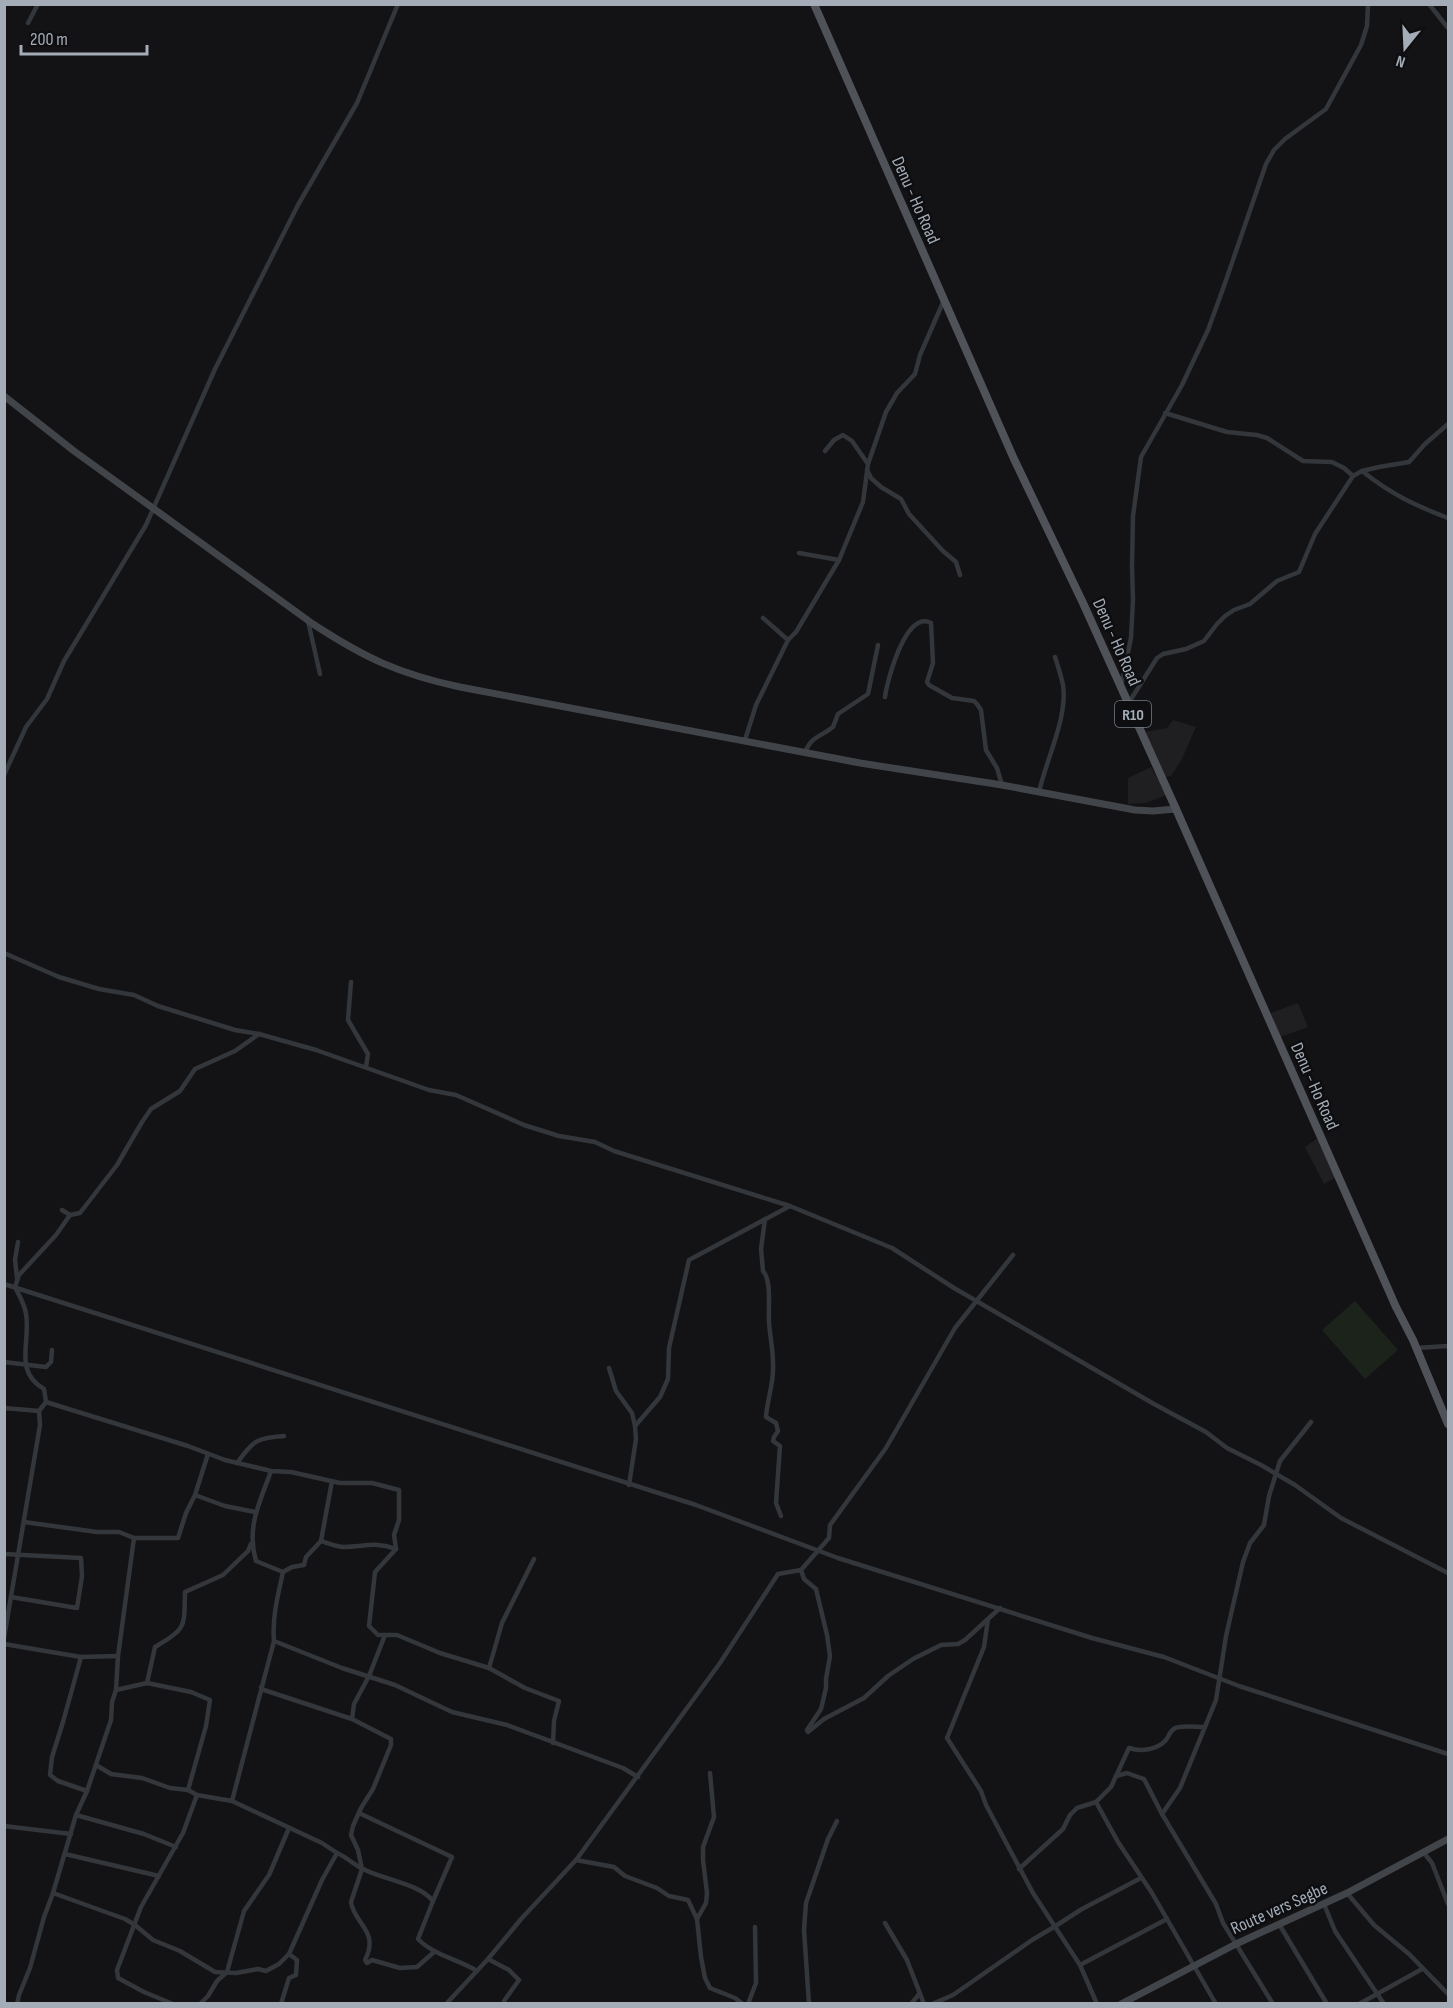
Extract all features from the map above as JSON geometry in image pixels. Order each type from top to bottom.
[{"type":"main road","name":"Denu - Ho Road","points":[[814,4],[1010,448],[1176,808],[1260,1002],[1449,1424]]},
{"type":"street","points":[[28,23],[38,4]]},
{"type":"street","points":[[4,775],[26,727],[47,699],[63,661],[146,525],[215,369],[298,205],[357,104],[398,4]]},
{"type":"street","points":[[1121,688],[1131,638],[1133,516],[1141,457],[1182,385],[1208,330],[1266,164],[1274,150],[1285,139],[1326,109],[1361,45],[1367,26],[1368,4]]},
{"type":"street","points":[[1429,4],[1449,28]]},
{"type":"street","points":[[745,740],[759,697],[788,640],[796,632],[839,560],[863,502],[867,467],[886,412],[897,393],[915,374],[920,355],[944,300]]},
{"type":"street","points":[[4,396],[66,445],[308,620],[369,658],[421,679],[805,752],[1135,810],[1153,811],[1176,808]]},
{"type":"street","points":[[1165,413],[1227,432],[1267,438],[1303,460],[1332,462],[1353,476]]},
{"type":"street","points":[[1128,704],[1157,658],[1204,641],[1217,624],[1234,610],[1250,604],[1277,581],[1299,573],[1315,534],[1353,476],[1362,471],[1409,462],[1425,444],[1449,424]]},
{"type":"street","points":[[825,451],[834,440],[843,435],[852,441],[871,478],[881,487],[902,499],[909,514],[956,562],[960,575]]},
{"type":"street","points":[[1362,471],[1395,495],[1449,518]]},
{"type":"street","points":[[799,553],[839,560]]},
{"type":"street","points":[[763,618],[788,640]]},
{"type":"street","points":[[308,620],[320,674]]},
{"type":"street","points":[[885,697],[887,680],[902,643],[918,623],[923,620],[928,621],[931,623],[933,663],[927,682],[952,698],[974,701],[978,704],[981,710],[986,750],[997,768],[1002,785]]},
{"type":"street","points":[[805,752],[815,736],[833,727],[838,714],[868,694],[878,645]]},
{"type":"street","points":[[1039,792],[1058,732],[1063,696],[1063,686],[1055,657]]},
{"type":"street","points":[[4,953],[59,977],[99,989],[134,995],[158,1006],[235,1030],[259,1034],[366,1067],[429,1090],[456,1095],[524,1125],[559,1136],[595,1142],[614,1151],[790,1206],[892,1248],[976,1301],[1206,1432],[1227,1448],[1277,1474],[1341,1518],[1449,1573]]},
{"type":"street","points":[[351,982],[348,1020],[368,1054],[366,1067]]},
{"type":"street","points":[[62,1210],[70,1215],[80,1213],[117,1165],[151,1109],[180,1091],[195,1069],[235,1051],[259,1034]]},
{"type":"street","points":[[635,1426],[660,1397],[668,1379],[669,1348],[689,1260],[790,1206]]},
{"type":"street","points":[[4,1638],[40,1425],[39,1411],[46,1402],[44,1389],[37,1385],[27,1372],[25,1364],[26,1313],[15,1287],[19,1275],[56,1235],[70,1215]]},
{"type":"street","points":[[765,1219],[762,1249],[763,1271],[767,1275],[773,1372],[765,1417],[776,1423],[778,1431],[773,1441],[780,1446],[776,1503],[781,1516]]},
{"type":"street","points":[[17,1280],[15,1260],[18,1242]]},
{"type":"street","points":[[446,2004],[576,1860],[720,1663],[778,1574],[801,1570],[829,1538],[830,1525],[886,1448],[955,1328],[1013,1255]]},
{"type":"street","points":[[4,1284],[696,1505],[819,1550],[1092,1638],[1164,1657],[1219,1678],[1449,1754]]},
{"type":"street","points":[[1416,1348],[1449,1346]]},
{"type":"street","points":[[4,1362],[46,1367],[51,1362],[52,1350]]},
{"type":"street","points":[[609,1368],[616,1391],[632,1413],[635,1426],[636,1439],[629,1485]]},
{"type":"street","points":[[46,1402],[208,1454],[271,1471],[291,1472],[340,1483],[372,1483],[399,1490],[399,1520],[394,1535],[396,1549]]},
{"type":"street","points":[[4,1408],[39,1411]]},
{"type":"street","points":[[1161,1814],[1180,1788],[1216,1700],[1226,1636],[1244,1562],[1250,1543],[1264,1525],[1269,1496],[1280,1461],[1311,1422]]},
{"type":"street","points":[[237,1462],[248,1448],[262,1437],[284,1436]]},
{"type":"street","points":[[24,1522],[97,1532],[120,1532],[134,1538],[178,1538],[208,1454]]},
{"type":"street","points":[[147,1683],[155,1647],[179,1632],[184,1619],[185,1592],[223,1575],[248,1551],[255,1512],[271,1471]]},
{"type":"street","points":[[232,1801],[274,1641],[273,1625],[283,1572],[292,1567],[304,1565],[306,1557],[321,1541],[332,1481]]},
{"type":"street","points":[[195,1495],[225,1506],[255,1512]]},
{"type":"street","points":[[17,2004],[76,1815],[87,1791],[111,1720],[134,1538]]},
{"type":"street","points":[[321,1541],[343,1548],[386,1544],[396,1549]]},
{"type":"street","points":[[251,1544],[256,1561],[283,1572]]},
{"type":"street","points":[[396,1549],[375,1572],[369,1626],[378,1635],[397,1635],[440,1653],[489,1668],[525,1688],[559,1701],[554,1720],[553,1743]]},
{"type":"street","points":[[4,1554],[81,1558],[82,1576],[77,1608],[12,1597]]},
{"type":"street","points":[[489,1668],[502,1623],[534,1559]]},
{"type":"street","points":[[801,1570],[804,1579],[816,1589],[830,1656],[821,1709],[811,1722],[808,1732],[824,1719],[864,1698],[888,1676],[913,1659],[941,1645],[958,1644],[965,1640],[1000,1608]]},
{"type":"street","points":[[988,1618],[984,1647],[946,1738],[981,1791],[1019,1869],[1054,1928],[1080,1965],[1097,2004]]},
{"type":"street","points":[[352,1719],[354,1704],[369,1676],[385,1635]]},
{"type":"street","points":[[274,1641],[342,1668],[394,1685],[452,1712],[507,1725],[623,1768],[638,1777]]},
{"type":"street","points":[[4,1644],[81,1657],[118,1656]]},
{"type":"street","points":[[81,1657],[51,1757],[50,1775],[58,1781],[87,1791]]},
{"type":"street","points":[[116,1690],[147,1683],[190,1692],[210,1700],[206,1726],[188,1790]]},
{"type":"street","points":[[261,1687],[264,1690],[352,1719],[391,1739],[391,1745],[373,1789],[353,1826],[351,1835],[358,1850],[362,1869],[351,1902],[352,1907],[366,1929],[370,1950],[365,1960],[367,1963],[372,1959],[400,1968],[417,1967],[435,1952]]},
{"type":"street","points":[[1019,1869],[1063,1829],[1070,1815],[1077,1808],[1096,1802],[1111,1787],[1130,1748],[1137,1751],[1160,1746],[1172,1730],[1177,1728],[1205,1727]]},
{"type":"street","points":[[96,1765],[111,1774],[142,1778],[170,1788],[188,1790],[197,1795],[232,1801],[322,1844],[362,1869],[410,1886],[429,1896],[433,1901]]},
{"type":"street","points":[[698,1919],[706,1903],[707,1893],[703,1847],[714,1817],[710,1773]]},
{"type":"street","points":[[1116,1776],[1127,1773],[1144,1779],[1161,1814],[1216,1904],[1223,1923],[1273,2004]]},
{"type":"street","points":[[173,2004],[118,1978],[117,1970],[141,1907],[176,1847],[197,1795]]},
{"type":"street","points":[[1096,1802],[1216,2004]]},
{"type":"street","points":[[359,1814],[452,1857],[418,1939],[435,1952],[455,1959],[477,1971]]},
{"type":"street","points":[[76,1815],[144,1834],[176,1847]]},
{"type":"street","points":[[809,2004],[804,1930],[806,1903],[828,1839],[837,1821]]},
{"type":"street","points":[[4,1826],[71,1834]]},
{"type":"street","points":[[200,2004],[217,1981],[227,1972],[244,1911],[269,1875],[289,1828]]},
{"type":"street","name":"Route vers Segbe","points":[[1121,2004],[1194,1964],[1347,1893],[1449,1839]]},
{"type":"street","points":[[53,1893],[135,1924],[153,1940],[180,1951],[215,1972],[258,1969],[266,1971],[279,1964],[289,1954],[322,1880],[337,1853]]},
{"type":"street","points":[[1424,1853],[1432,1863],[1449,1904]]},
{"type":"street","points":[[65,1854],[159,1876]]},
{"type":"street","points":[[576,1860],[614,1867],[625,1876],[657,1888],[669,1896],[688,1900],[698,1919],[701,1958],[705,1978],[710,1988],[735,1998],[743,2004]]},
{"type":"street","points":[[932,2004],[953,1995],[1032,1940],[1082,1909],[1141,1878]]},
{"type":"street","points":[[1347,1893],[1374,1925],[1409,1954],[1449,1995]]},
{"type":"street","points":[[1324,1904],[1335,1931],[1384,2004]]},
{"type":"street","points":[[1080,1965],[1167,1919]]},
{"type":"street","points":[[885,1923],[907,1960],[924,2004]]},
{"type":"street","points":[[1279,1924],[1327,2004]]},
{"type":"street","points":[[748,2004],[756,1983],[755,1927]]},
{"type":"street","points":[[281,2004],[289,1978],[296,1975],[297,1960],[289,1954]]},
{"type":"street","points":[[488,1959],[509,1970],[519,1980],[504,2001],[505,2004]]},
{"type":"street","points":[[1359,2004],[1422,1968]]},
{"type":"street","points":[[215,1972],[217,1981]]},
{"type":"street","points":[[911,2004],[920,1993]]},
{"type":"street","points":[[208,1996],[211,2004]]},
{"type":"shaded area","points":[[1173,720],[1196,727],[1182,759],[1171,776],[1165,777],[1145,732],[1167,728]]},
{"type":"shaded area","points":[[1151,767],[1167,795],[1145,803],[1128,804],[1128,778]]},
{"type":"shaded area","points":[[1298,1003],[1308,1027],[1280,1037],[1271,1013]]},
{"type":"shaded area","points":[[1319,1137],[1336,1177],[1324,1184],[1305,1147]]},
{"type":"shaded area","points":[[1355,1301],[1398,1350],[1365,1379],[1322,1330]]}]
